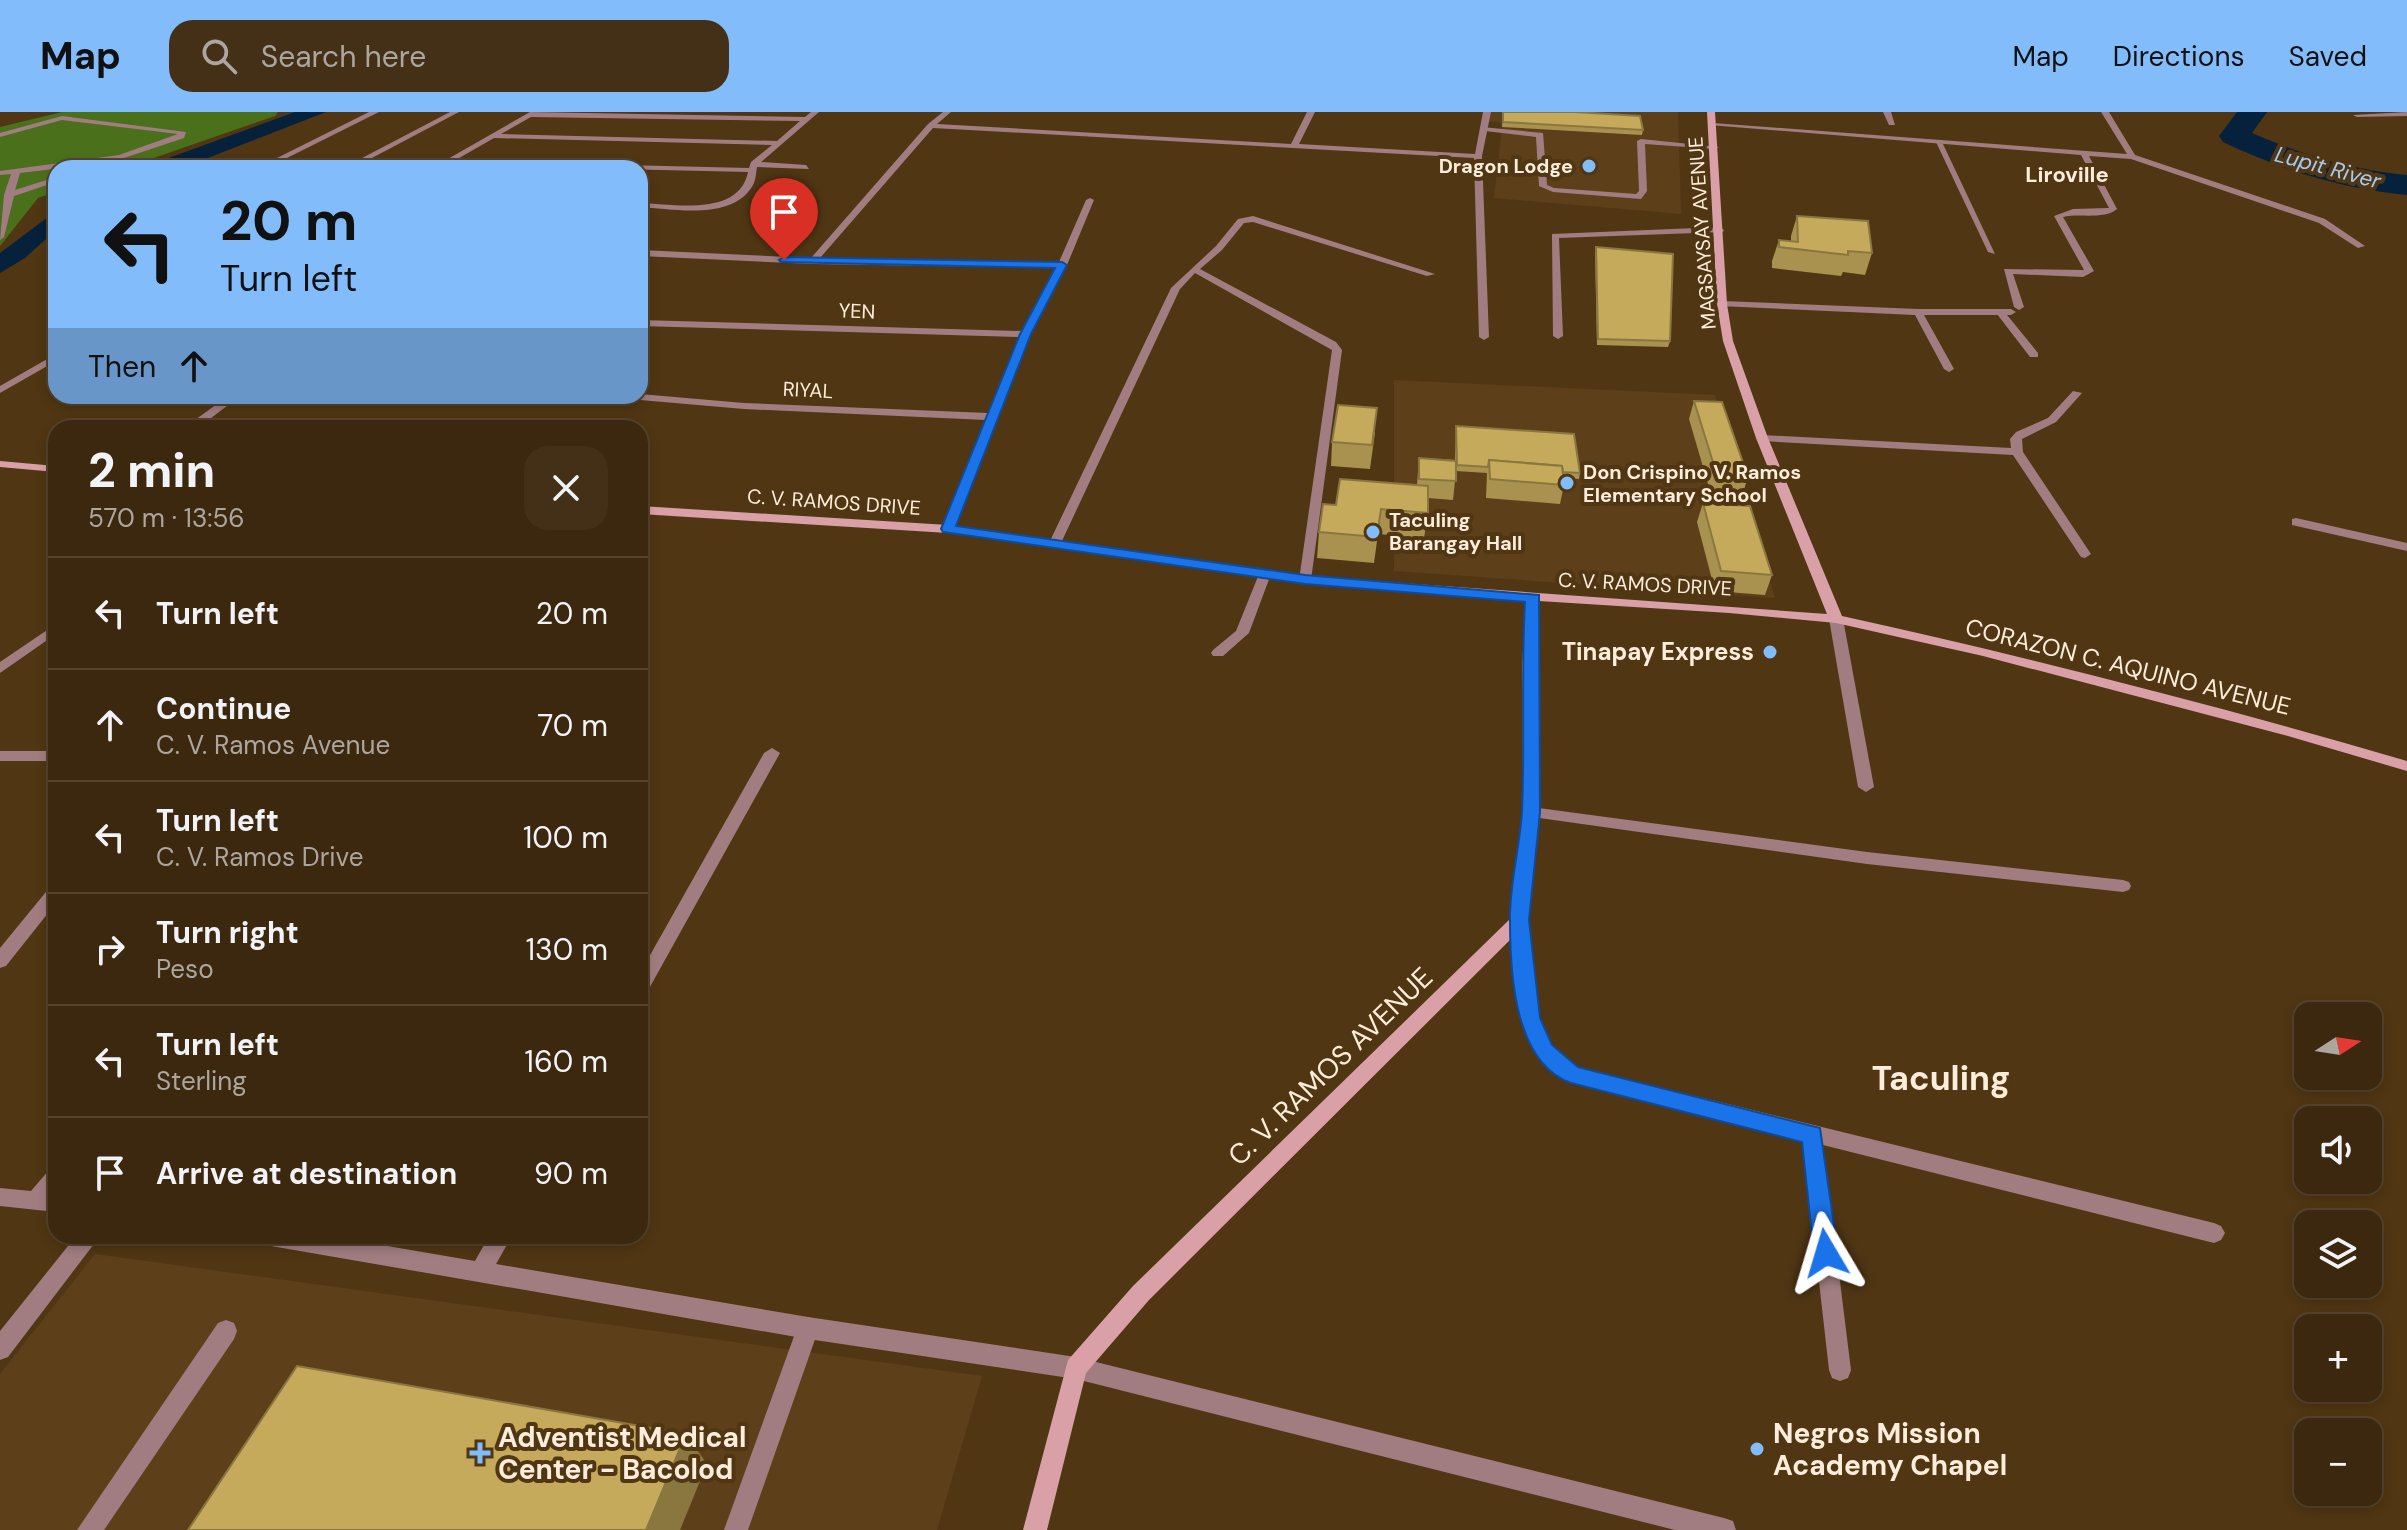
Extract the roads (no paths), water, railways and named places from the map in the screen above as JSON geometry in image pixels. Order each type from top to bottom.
[{"type":"street","points":[[277,160],[375,112]]},
{"type":"street","points":[[362,160],[455,112]]},
{"type":"street","points":[[648,205],[727,204],[750,184],[753,167],[815,112]]},
{"type":"street","points":[[813,261],[931,126],[947,112]]},
{"type":"street","points":[[1294,146],[1311,112]]},
{"type":"street","points":[[1484,337],[1478,156],[1487,112]]},
{"type":"street","name":"MAGSAYSAY AVENUE","points":[[1711,112],[1722,304],[1734,362],[1836,619]]},
{"type":"street","points":[[1887,112],[1892,123]]},
{"type":"street","points":[[2105,112],[2132,157]]},
{"type":"street","points":[[451,160],[532,113],[807,119]]},
{"type":"street","points":[[2357,115],[2407,114]]},
{"type":"street","points":[[0,135],[62,118],[183,133],[112,160]]},
{"type":"street","points":[[1713,125],[2132,157],[2322,221],[2361,246]]},
{"type":"street","points":[[931,126],[1478,156]]},
{"type":"street","points":[[1485,129],[1540,135],[1543,186],[1553,190],[1614,196],[1638,197],[1643,191],[1641,141],[1715,147]]},
{"type":"street","points":[[492,136],[778,143]]},
{"type":"street","points":[[1939,144],[1992,252]]},
{"type":"street","points":[[2034,355],[2010,310],[2007,271],[2083,274],[2089,271],[2058,216],[2073,212],[2109,212],[2113,209],[2085,155]]},
{"type":"street","points":[[98,160],[121,157]]},
{"type":"street","points":[[648,166],[806,167]]},
{"type":"street","points":[[0,173],[48,167]]},
{"type":"street","points":[[0,237],[16,171]]},
{"type":"street","points":[[8,195],[48,182]]},
{"type":"street","points":[[948,529],[1025,334],[1062,265],[1090,200]]},
{"type":"street","points":[[1055,543],[1176,288],[1219,248],[1241,221],[1253,219],[1430,274]]},
{"type":"street","points":[[1558,336],[1555,236],[1720,230]]},
{"type":"street","points":[[648,253],[813,261],[1062,265]]},
{"type":"street","points":[[1194,269],[1332,344],[1337,350],[1305,580]]},
{"type":"street","points":[[1722,304],[1918,312],[2010,310]]},
{"type":"street","points":[[1918,312],[1949,369]]},
{"type":"street","name":"YEN","points":[[648,323],[1025,334]]},
{"type":"street","points":[[0,390],[48,362]]},
{"type":"street","points":[[40,367],[48,367]]},
{"type":"street","points":[[2077,393],[2052,420],[2020,434],[2016,439],[2017,452],[2085,554]]},
{"type":"street","name":"RIYAL","points":[[648,398],[744,406],[994,417]]},
{"type":"street","points":[[202,420],[224,404]]},
{"type":"street","points":[[1762,438],[2017,452]]},
{"type":"street","points":[[0,464],[48,468]]},
{"type":"street","name":"C. V. RAMOS DRIVE","points":[[648,510],[948,529],[1305,580],[1836,619]]},
{"type":"street","points":[[2296,522],[2407,547]]},
{"type":"street","points":[[1218,653],[1242,633],[1265,574]]},
{"type":"street","points":[[1533,599],[1529,667],[1531,812],[1519,920],[1529,1018],[1544,1051],[1571,1074],[2214,1233]]},
{"type":"street","points":[[1836,619],[1866,787]]},
{"type":"street","name":"CORAZON C. AQUINO AVENUE","points":[[1836,619],[2000,656],[2292,732],[2407,766]]},
{"type":"street","points":[[0,669],[48,634]]},
{"type":"street","points":[[648,975],[772,753]]},
{"type":"street","points":[[0,756],[48,756]]},
{"type":"street","points":[[1531,812],[1867,858],[2123,886]]},
{"type":"street","points":[[0,961],[48,901]]},
{"type":"street","name":"C. V. RAMOS AVENUE","points":[[1035,1530],[1076,1368],[1112,1322],[1519,920]]},
{"type":"street","points":[[1812,1135],[1840,1370]]},
{"type":"street","points":[[0,1197],[46,1202]]},
{"type":"street","points":[[0,1349],[83,1244]]},
{"type":"street","points":[[319,1244],[808,1328],[1076,1368],[1724,1530]]},
{"type":"street","points":[[481,1271],[496,1244]]},
{"type":"street","points":[[736,1530],[808,1328]]},
{"type":"street","points":[[89,1530],[226,1331]]},
{"type":"water","points":[[295,112],[326,112],[203,160],[163,160]]},
{"type":"water","points":[[48,217],[48,237],[25,258],[0,273],[0,253]]},
{"type":"waterway","name":"Lupit River","points":[[2252,112],[2234,136],[2318,169],[2407,185]]},
{"type":"place","name":"Dragon Lodge","points":[[1589,166]]},
{"type":"place","name":"Don Crispino V. Ramos Elementary School","points":[[1567,483]]},
{"type":"place","name":"Taculing Barangay Hall","points":[[1373,532]]},
{"type":"place","name":"Tinapay Express","points":[[1770,652]]},
{"type":"place","name":"Negros Mission Academy Chapel","points":[[1757,1449]]},
{"type":"place","name":"Adventist Medical Center - Bacolod","points":[[480,1453]]},
{"type":"district","name":"Liroville","points":[[2067,174]]},
{"type":"district","name":"Taculing","points":[[1941,1078]]}]
